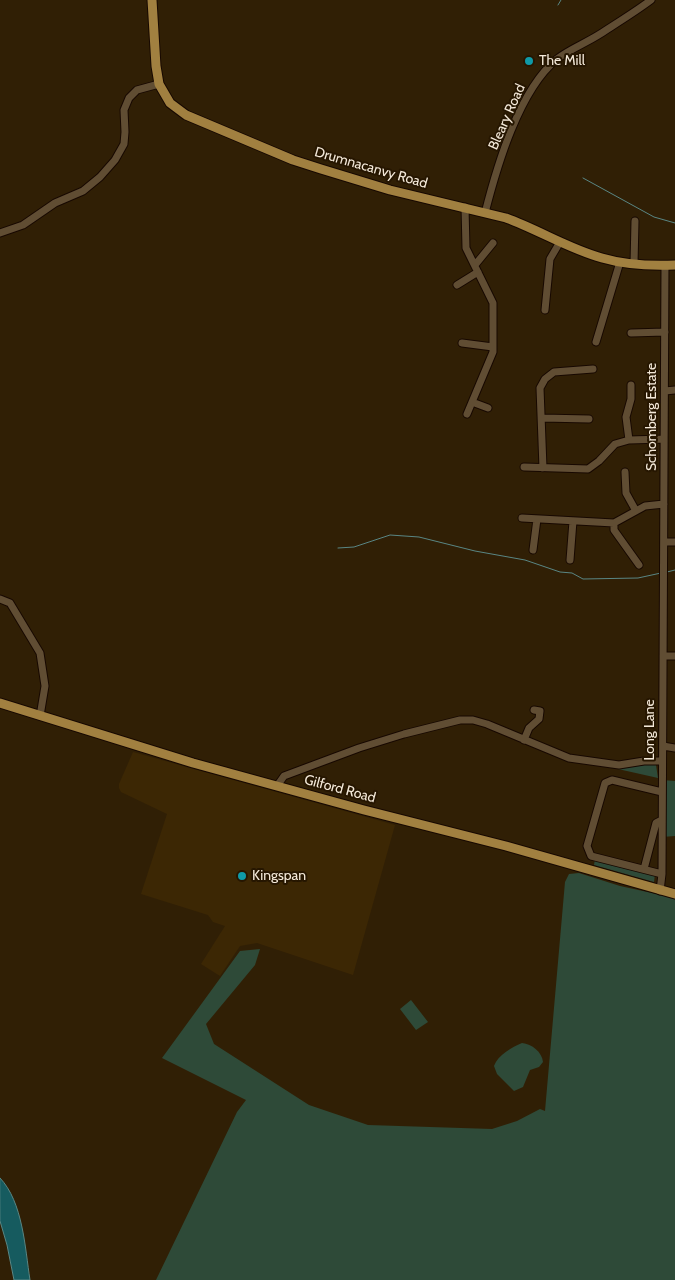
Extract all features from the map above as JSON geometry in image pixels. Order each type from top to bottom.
[{"type":"main road","name":"Drumnacanvy Road","points":[[152,0],[159,84],[170,103],[186,115],[293,160],[390,190],[465,207],[524,225],[583,252],[634,264],[675,265]]},
{"type":"main road","name":"Gilford Road","points":[[0,703],[193,763],[506,846],[675,894]]},
{"type":"street","name":"Bleary Road","points":[[485,213],[509,136],[530,91],[544,72],[558,59],[601,34],[651,0]]},
{"type":"street","points":[[0,233],[23,225],[55,203],[83,191],[100,177],[115,160],[124,144],[124,110],[128,98],[137,90],[159,84]]},
{"type":"street","points":[[465,207],[466,248],[493,303],[493,352],[467,414]]},
{"type":"street","points":[[634,264],[635,221]]},
{"type":"street","points":[[545,310],[550,259],[560,242]]},
{"type":"street","points":[[457,285],[476,268],[493,243]]},
{"type":"street","points":[[596,342],[620,262]]},
{"type":"street","name":"Schomberg Estate","points":[[663,572],[665,265]]},
{"type":"street","points":[[631,333],[665,332]]},
{"type":"street","points":[[462,343],[493,347]]},
{"type":"street","points":[[543,468],[540,388],[554,372],[593,369]]},
{"type":"street","points":[[629,440],[626,417],[631,399],[631,385]]},
{"type":"street","points":[[664,391],[675,390]]},
{"type":"street","points":[[472,402],[488,408]]},
{"type":"street","points":[[542,418],[589,419]]},
{"type":"street","points":[[524,467],[588,469],[600,462],[615,444],[629,440],[664,440]]},
{"type":"street","points":[[625,472],[626,493],[636,511]]},
{"type":"street","points":[[522,518],[614,523],[646,506],[664,504]]},
{"type":"street","points":[[534,550],[537,519]]},
{"type":"street","points":[[570,560],[573,521]]},
{"type":"street","points":[[614,523],[614,530],[639,565]]},
{"type":"street","points":[[664,542],[675,542]]},
{"type":"street","name":"Long Lane","points":[[660,891],[662,874],[663,572]]},
{"type":"street","points":[[0,599],[10,603],[40,653],[45,686],[40,716]]},
{"type":"street","points":[[663,656],[675,656]]},
{"type":"street","points":[[524,740],[529,728],[538,719],[540,711]]},
{"type":"street","points":[[277,786],[284,776],[359,748],[460,720],[479,722],[569,758],[619,765],[644,761],[662,761]]},
{"type":"street","points":[[662,746],[675,748]]},
{"type":"street","points":[[662,792],[612,780],[608,781],[605,784],[587,846],[591,856],[662,874]]},
{"type":"street","points":[[644,868],[656,823],[662,820]]},
{"type":"shaded area","points":[[133,752],[395,825],[353,975],[257,943],[240,946],[220,976],[201,964],[225,926],[213,922],[208,915],[141,894],[167,814],[121,792],[119,784]]},
{"type":"green space","points":[[641,763],[656,765],[658,778],[618,769]]},
{"type":"green space","points":[[662,780],[675,781],[675,836],[662,837]]},
{"type":"green space","points":[[595,859],[655,874],[654,882],[594,865]]},
{"type":"green space","points":[[579,873],[620,886],[675,898],[675,1280],[156,1280],[237,1112],[246,1100],[162,1058],[240,951],[260,949],[255,965],[206,1024],[214,1044],[309,1105],[368,1125],[492,1129],[517,1121],[540,1109],[545,1111],[565,882],[569,874]]},
{"type":"green space","points":[[411,1000],[428,1022],[416,1030],[400,1009]]},
{"type":"green space","points":[[522,1043],[536,1049],[541,1055],[543,1062],[539,1067],[530,1070],[523,1087],[514,1091],[497,1074],[494,1066],[502,1055]]},
{"type":"water","points":[[0,1178],[8,1188],[18,1212],[22,1226],[30,1280],[14,1280],[0,1221]]},
{"type":"waterway","points":[[558,5],[561,0]]},
{"type":"waterway","points":[[583,178],[654,217],[675,223]]},
{"type":"waterway","points":[[338,548],[354,547],[390,535],[419,537],[475,551],[525,560],[560,572],[572,573],[583,579],[638,578],[661,573]]},
{"type":"waterway","points":[[667,572],[675,570]]},
{"type":"place","name":"The Mill","points":[[529,61]]},
{"type":"place","name":"Kingspan","points":[[242,876]]}]
